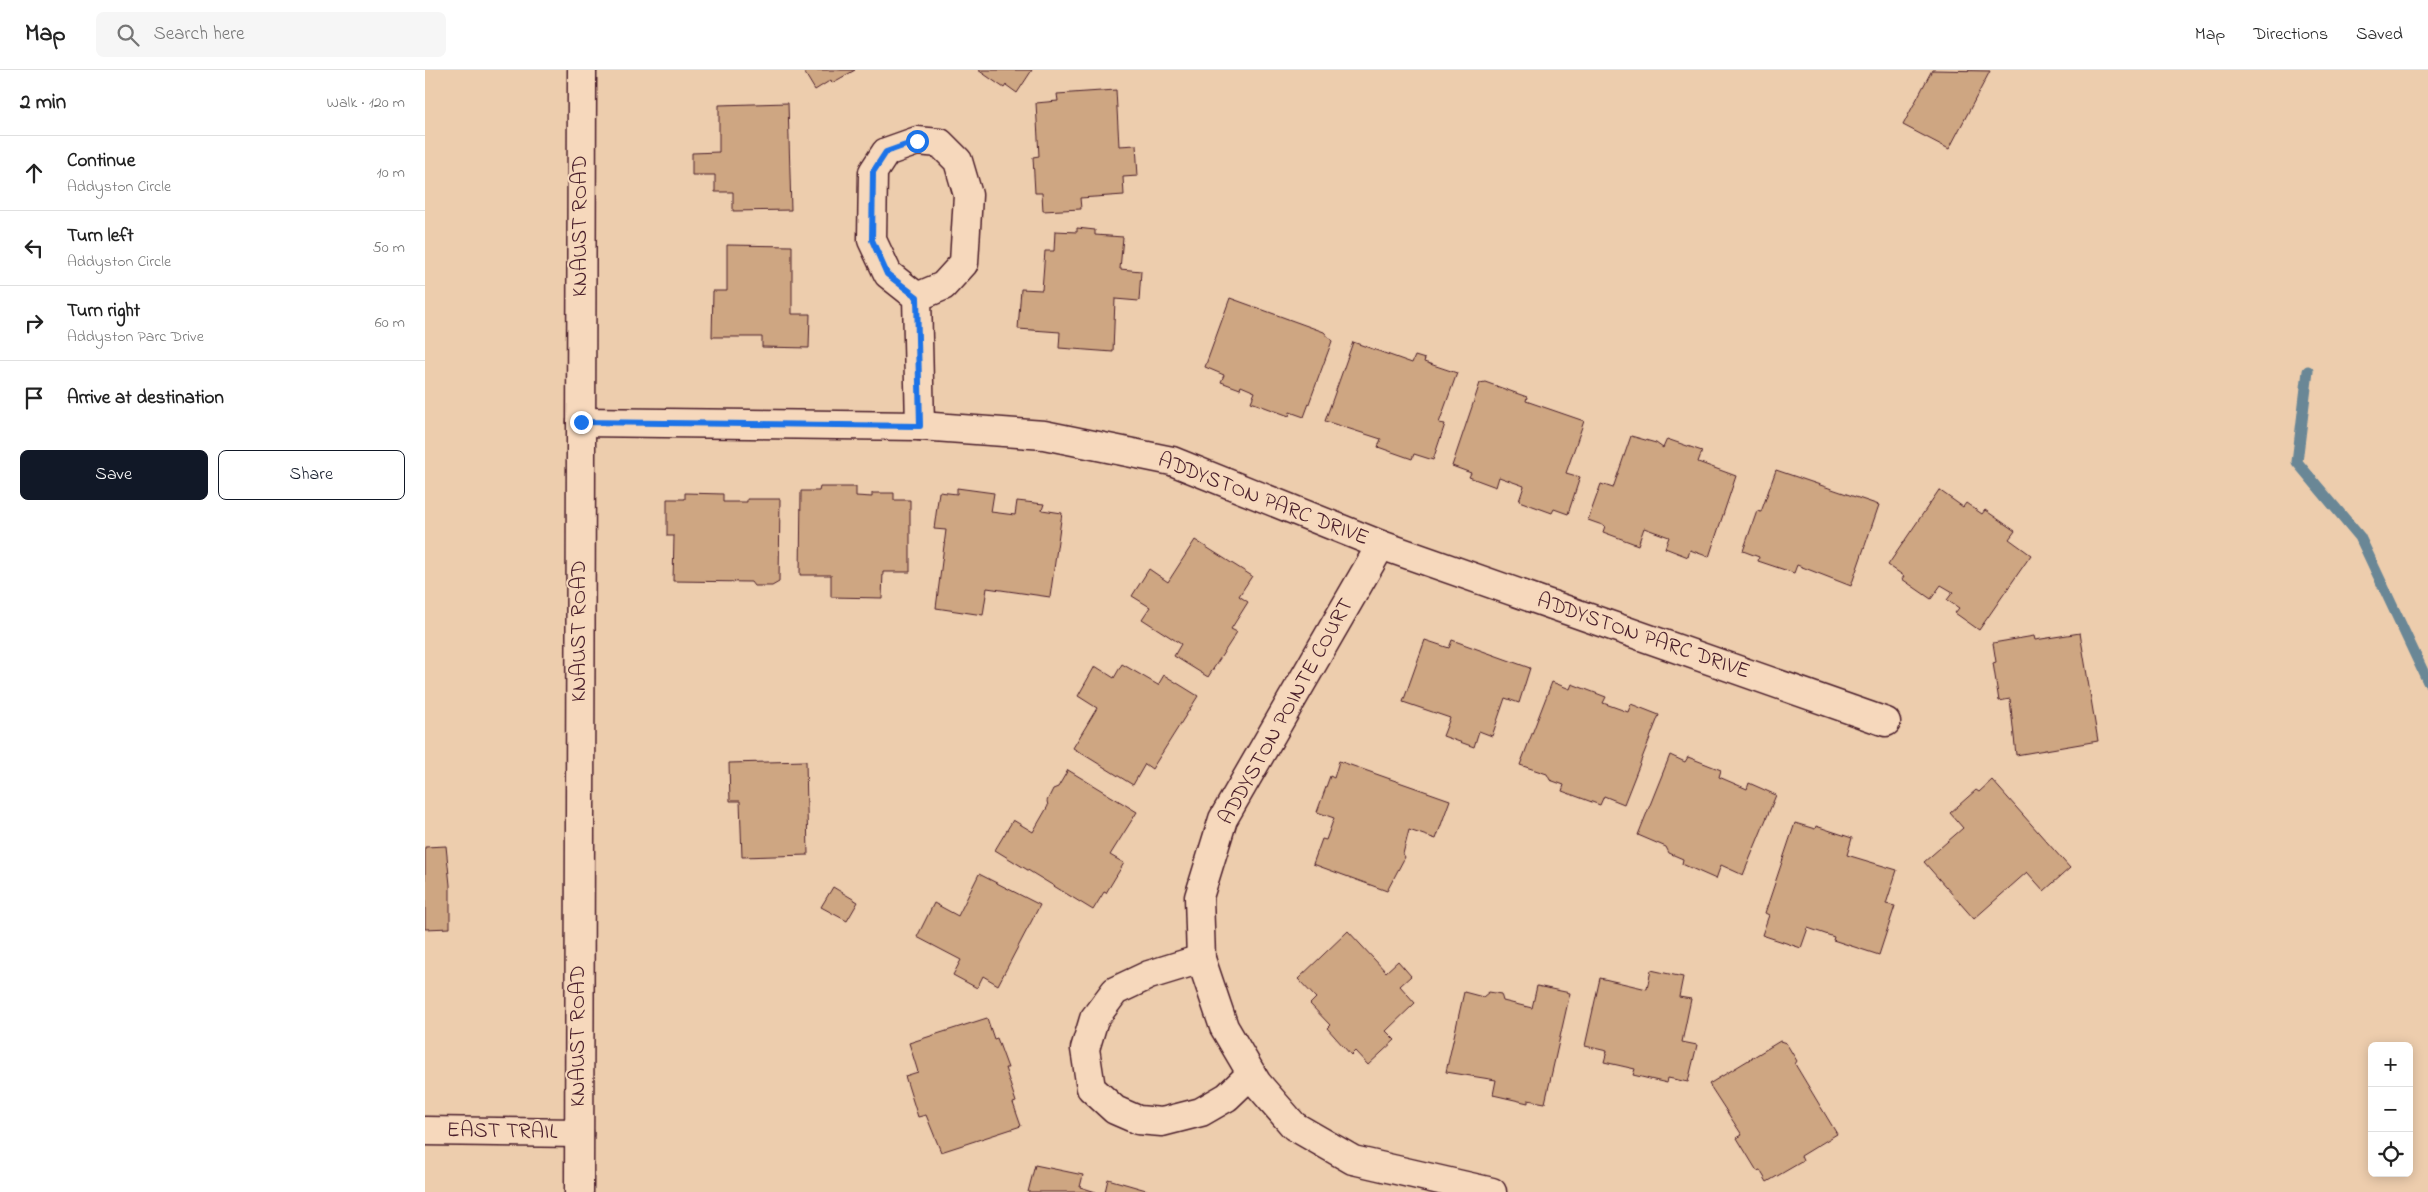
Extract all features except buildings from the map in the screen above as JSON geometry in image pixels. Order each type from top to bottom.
[{"type":"street","name":"KNAUST ROAD","points":[[579,1192],[582,70]]},
{"type":"street","points":[[917,141],[939,143],[958,161],[968,195],[964,263],[943,286],[917,297],[887,274],[872,240],[873,172],[886,152],[917,141]]},
{"type":"street","points":[[917,297],[920,426]]},
{"type":"street","name":"ADDYSTON PARC DRIVE","points":[[581,422],[920,426],[1044,435],[1172,461],[1381,545],[1886,722]]},
{"type":"street","name":"ADDYSTON POINTE COURT","points":[[1381,545],[1223,819],[1199,897],[1201,958],[1224,1027],[1251,1074],[1294,1126],[1353,1160],[1492,1192]]},
{"type":"street","points":[[1201,958],[1149,975],[1115,991],[1093,1019],[1085,1049],[1091,1088],[1115,1110],[1138,1120],[1162,1122],[1201,1112],[1227,1097],[1251,1074]]},
{"type":"street","name":"EAST TRAIL","points":[[425,1131],[579,1133]]},
{"type":"waterway","points":[[2308,371],[2297,462],[2360,537],[2428,682]]},
{"type":"route","points":[[581,422],[920,426],[917,297],[887,274],[872,240],[873,172],[886,152],[917,141]]}]
